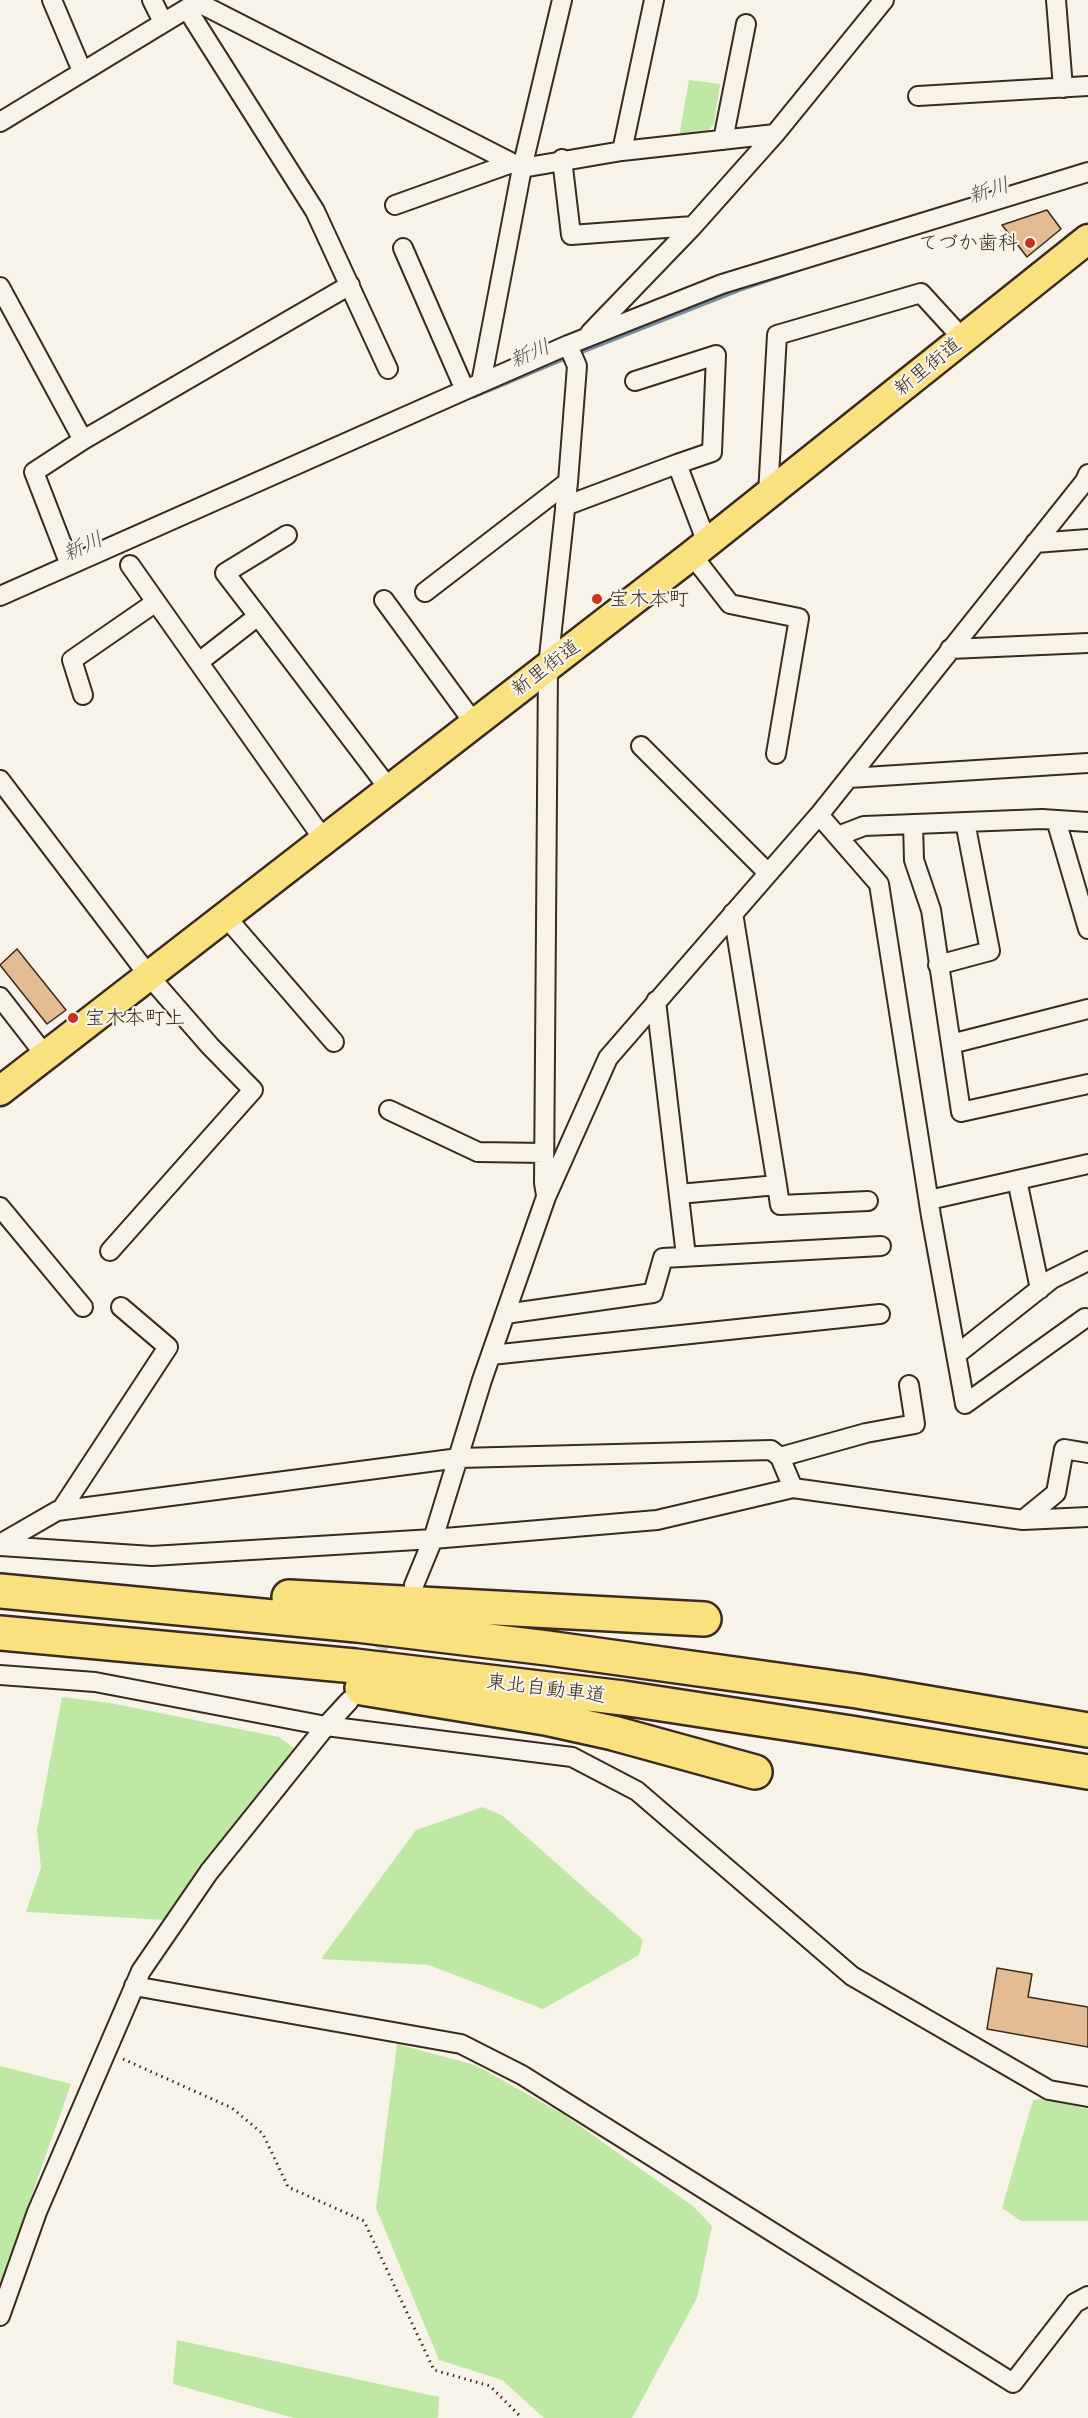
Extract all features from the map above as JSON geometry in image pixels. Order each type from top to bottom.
[{"type":"highway","name":"東北自動車道","points":[[0,1591],[357,1625],[559,1649],[857,1691],[1088,1730]]},
{"type":"highway","points":[[48,1595],[233,1593],[704,1619]]},
{"type":"highway","name":"東北自動車道","points":[[0,1633],[236,1654],[623,1698],[1088,1772]]},
{"type":"highway","points":[[236,1654],[351,1686],[544,1718],[755,1772]]},
{"type":"main road","name":"新里街道","points":[[0,1091],[700,549],[1088,239]]},
{"type":"street","points":[[52,0],[82,71]]},
{"type":"street","points":[[152,0],[163,22]]},
{"type":"street","points":[[473,387],[517,165],[562,0]]},
{"type":"street","points":[[622,151],[654,0]]},
{"type":"street","points":[[546,1197],[544,1153],[548,666],[566,506],[577,366],[576,342],[693,226],[775,134],[884,0]]},
{"type":"street","points":[[1056,0],[1063,88]]},
{"type":"street","points":[[0,122],[195,4]]},
{"type":"street","points":[[195,4],[517,165]]},
{"type":"street","points":[[195,4],[315,211],[388,369]]},
{"type":"street","points":[[723,140],[746,24]]},
{"type":"street","points":[[918,96],[1088,86]]},
{"type":"street","points":[[395,204],[517,165],[775,134]]},
{"type":"street","points":[[562,159],[571,235],[693,226]]},
{"type":"street","points":[[0,596],[576,342],[722,284],[1088,172]]},
{"type":"street","points":[[403,249],[473,387]]},
{"type":"street","points":[[70,565],[34,472],[83,440],[350,285]]},
{"type":"street","points":[[0,287],[83,440]]},
{"type":"street","points":[[768,494],[777,334],[921,292],[963,339]]},
{"type":"street","points":[[566,506],[712,452],[716,355],[635,381]]},
{"type":"street","points":[[677,464],[700,549],[730,604],[799,618],[776,754]]},
{"type":"street","points":[[414,1585],[433,1539],[491,1354],[546,1197],[608,1058],[819,815],[1085,481],[1088,474]]},
{"type":"street","points":[[425,592],[568,482]]},
{"type":"street","points":[[287,535],[225,573],[390,790]]},
{"type":"street","points":[[1035,543],[1088,539]]},
{"type":"street","points":[[130,564],[324,840]]},
{"type":"street","points":[[384,600],[474,723]]},
{"type":"street","points":[[84,695],[72,660],[156,602]]},
{"type":"street","points":[[199,662],[258,616]]},
{"type":"street","points":[[950,649],[1088,643]]},
{"type":"street","points":[[641,746],[768,873]]},
{"type":"street","points":[[849,778],[1088,763]]},
{"type":"street","points":[[3,789],[149,976],[210,1047],[253,1090],[110,1251]]},
{"type":"street","points":[[819,815],[879,884],[929,1200],[965,1404],[1085,1317]]},
{"type":"street","points":[[838,836],[864,826],[1056,820],[1088,822]]},
{"type":"street","points":[[1056,820],[1088,929]]},
{"type":"street","points":[[938,965],[990,951],[965,822]]},
{"type":"street","points":[[913,824],[914,860],[931,910],[961,1112],[1088,1084]]},
{"type":"street","points":[[733,914],[780,1204],[868,1201]]},
{"type":"street","points":[[226,917],[334,1042]]},
{"type":"street","points":[[0,997],[45,1055]]},
{"type":"street","points":[[656,1001],[687,1256]]},
{"type":"street","points":[[951,1044],[1088,1009]]},
{"type":"street","points":[[389,1110],[478,1152],[544,1153]]},
{"type":"street","points":[[929,1200],[1088,1164]]},
{"type":"street","points":[[1017,1180],[1040,1289]]},
{"type":"street","points":[[679,1194],[777,1185]]},
{"type":"street","points":[[0,1207],[83,1307]]},
{"type":"street","points":[[505,1314],[653,1293],[663,1258],[880,1246]]},
{"type":"street","points":[[956,1355],[1052,1279],[1088,1261]]},
{"type":"street","points":[[61,1510],[168,1347],[121,1307]]},
{"type":"street","points":[[491,1354],[880,1314]]},
{"type":"street","points":[[780,1457],[866,1433],[915,1424],[909,1385]]},
{"type":"street","points":[[1023,1520],[1056,1493],[1064,1449],[1088,1453]]},
{"type":"street","points":[[0,1545],[61,1510],[459,1458],[771,1450],[780,1457],[793,1488]]},
{"type":"street","points":[[0,1545],[152,1556],[433,1539],[657,1520],[793,1488],[1023,1520],[1088,1517]]},
{"type":"street","points":[[0,1676],[95,1682],[326,1726],[572,1757],[637,1791],[852,1976],[1050,2090],[1088,2097]]},
{"type":"street","points":[[0,2316],[37,2212],[141,1971],[209,1872],[326,1726],[349,1701]]},
{"type":"street","points":[[134,1986],[461,2044],[522,2075],[1013,2383],[1075,2303],[1088,2296]]},
{"type":"path","points":[[105,2050],[232,2108],[262,2134],[288,2187],[364,2221],[434,2370],[490,2386],[522,2418]]},
{"type":"green space","points":[[689,80],[720,84],[714,124],[704,135],[679,137]]},
{"type":"green space","points":[[62,1697],[110,1703],[279,1737],[295,1749],[166,1920],[26,1912],[41,1868],[37,1830]]},
{"type":"green space","points":[[483,1807],[503,1816],[643,1940],[639,1955],[543,2009],[429,1965],[321,1959],[416,1830]]},
{"type":"green space","points":[[397,2044],[475,2065],[563,2114],[693,2206],[712,2226],[697,2298],[632,2418],[544,2418],[502,2380],[439,2360],[376,2208]]},
{"type":"green space","points":[[0,2066],[71,2084],[0,2285]]},
{"type":"green space","points":[[1042,2099],[1088,2109],[1088,2221],[1021,2221],[1002,2208],[1033,2100]]},
{"type":"green space","points":[[177,2340],[439,2397],[438,2418],[294,2418],[173,2384]]},
{"type":"building","name":"てづか歯科","points":[[1047,210],[1061,229],[1027,257],[1002,225]]},
{"type":"building","points":[[17,949],[66,1010],[47,1024],[0,965]]},
{"type":"building","points":[[997,1968],[1032,1974],[1028,1997],[1088,2007],[1088,2047],[987,2029]]},
{"type":"waterway","name":"新川","points":[[474,396],[738,290],[806,267]]},
{"type":"tunnel","points":[[365,1672],[392,1623]]},
{"type":"place","name":"てづか歯科","points":[[1030,243]]},
{"type":"place","name":"宝木本町","points":[[597,599]]},
{"type":"place","name":"宝木本町上","points":[[73,1018]]}]
